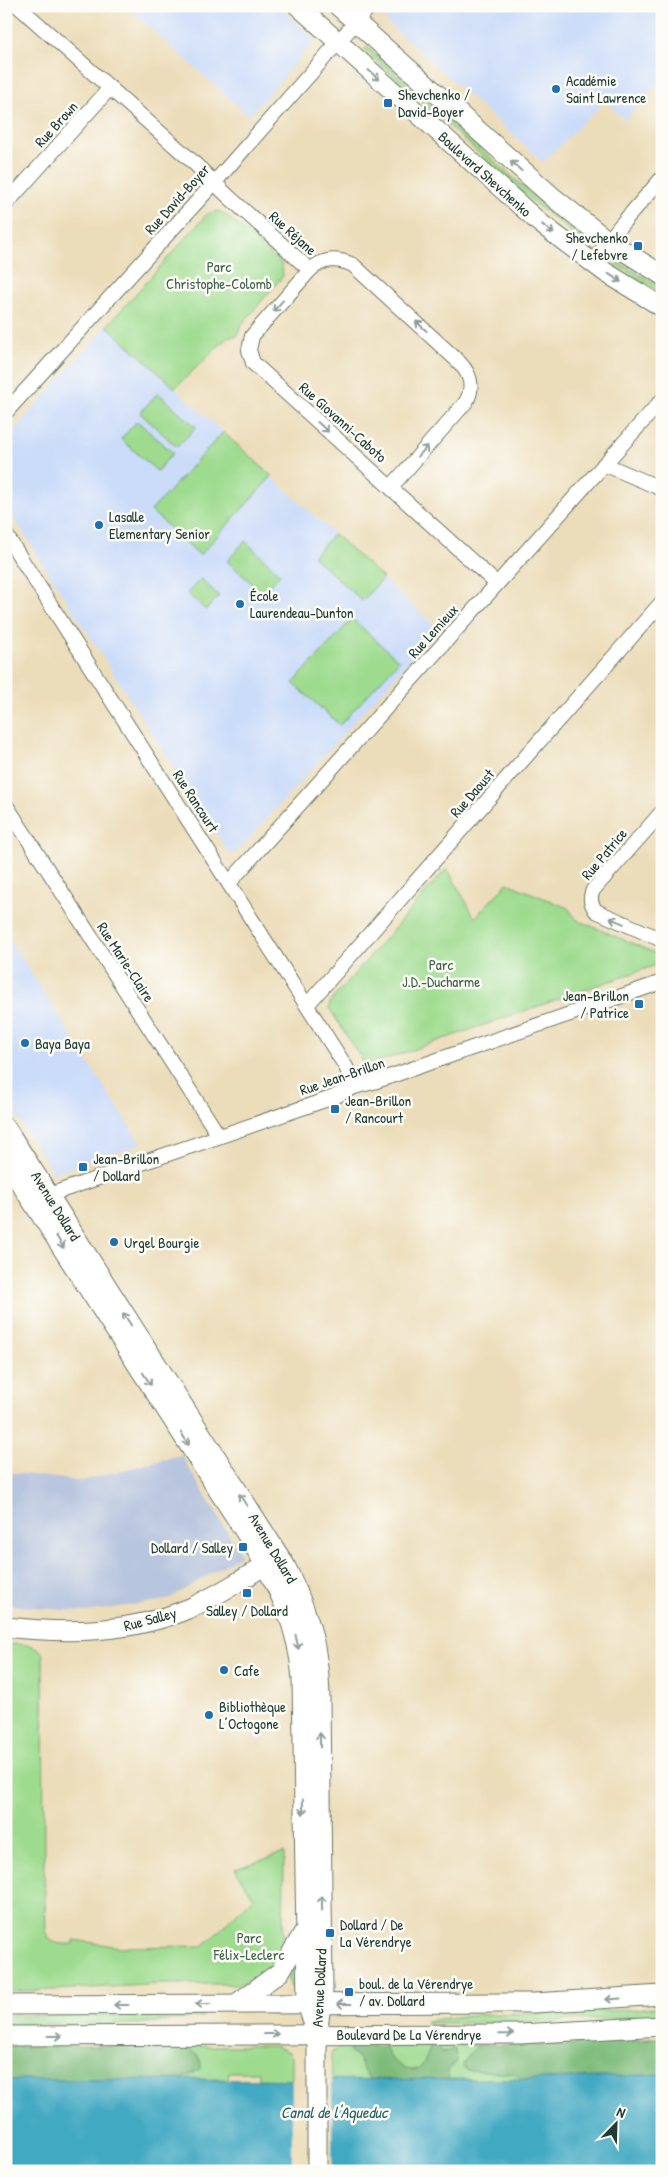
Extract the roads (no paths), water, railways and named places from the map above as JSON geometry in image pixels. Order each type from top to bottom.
[{"type":"main road","name":"Boulevard Shevchenko","points":[[298,6],[540,222],[592,263],[662,306]]},
{"type":"main road","name":"Boulevard Shevchenko","points":[[338,6],[535,182],[608,241],[662,275]]},
{"type":"main road","name":"Avenue Dollard","points":[[6,1128],[41,1198],[272,1561],[288,1609],[300,1658],[302,1691],[305,1929],[317,2034],[317,2171]]},
{"type":"main road","name":"Avenue Dollard","points":[[6,1161],[41,1198]]},
{"type":"main road","name":"Avenue Dollard","points":[[272,1561],[291,1576],[305,1606],[314,1638],[319,1671],[314,2004]]},
{"type":"main road","name":"Rue Salley","points":[[6,1627],[79,1631],[111,1629],[152,1621],[202,1602],[272,1561]]},
{"type":"main road","points":[[236,2004],[280,1972],[305,1929]]},
{"type":"main road","name":"Boulevard De La Vérendrye","points":[[6,2005],[534,2003],[662,1996]]},
{"type":"main road","name":"Boulevard De La Vérendrye","points":[[6,2036],[546,2033],[662,2026]]},
{"type":"street","name":"Rue Réjane","points":[[18,6],[310,270],[317,264],[327,260],[345,261],[353,265],[458,360],[468,374],[471,389],[466,402],[391,487]]},
{"type":"street","name":"Rue David-Boyer","points":[[6,412],[214,183],[370,6]]},
{"type":"street","name":"Rue Brown","points":[[6,204],[110,88]]},
{"type":"street","points":[[592,263],[608,241],[662,178]]},
{"type":"street","name":"Rue Giovanni-Caboto","points":[[310,270],[252,336],[249,350],[258,369],[497,584]]},
{"type":"street","name":"Rue Lemieux","points":[[229,883],[662,400]]},
{"type":"street","points":[[604,464],[662,489]]},
{"type":"street","name":"Rue Rancourt","points":[[6,535],[307,1005],[346,1067],[354,1087]]},
{"type":"street","name":"Rue Daoust","points":[[307,1005],[662,602]]},
{"type":"street","name":"Rue Marie-Claire","points":[[6,805],[219,1136]]},
{"type":"street","name":"Rue Patrice","points":[[662,812],[593,890],[590,898],[591,905],[596,911],[662,940]]},
{"type":"street","name":"Rue Jean-Brillon","points":[[41,1198],[334,1097],[354,1087],[377,1082],[662,982]]},
{"type":"water","name":"Canal de l'Aqueduc","points":[[662,2074],[662,2171],[6,2171],[6,2080],[553,2079]]},
{"type":"place","name":"Académie Saint Lawrence","points":[[556,89]]},
{"type":"place","name":"Shevchenko / David-Boyer","points":[[388,103]]},
{"type":"place","name":"Shevchenko / Lefebvre","points":[[638,246]]},
{"type":"place","name":"Lasalle Elementary Senior","points":[[99,525]]},
{"type":"place","name":"École Laurendeau-Dunton","points":[[240,604]]},
{"type":"place","name":"Jean-Brillon / Patrice","points":[[639,1004]]},
{"type":"place","name":"Baya Baya","points":[[25,1043]]},
{"type":"place","name":"Jean-Brillon / Rancourt","points":[[335,1109]]},
{"type":"place","name":"Jean-Brillon / Dollard","points":[[83,1167]]},
{"type":"place","name":"Urgel Bourgie","points":[[114,1242]]},
{"type":"place","name":"Dollard / Salley","points":[[243,1547]]},
{"type":"place","name":"Salley / Dollard","points":[[247,1593]]},
{"type":"place","name":"Cafe","points":[[224,1670]]},
{"type":"place","name":"Bibliothèque L’Octogone","points":[[209,1715]]},
{"type":"place","name":"Dollard / De La Vérendrye","points":[[330,1933]]},
{"type":"place","name":"boul. de la Vérendrye / av. Dollard","points":[[349,1992]]},
{"type":"park label","name":"Parc Christophe-Colomb","points":[[219,274]]},
{"type":"park label","name":"Parc J.D.-Ducharme","points":[[441,972]]},
{"type":"park label","name":"Parc Félix-Leclerc","points":[[249,1946]]}]
